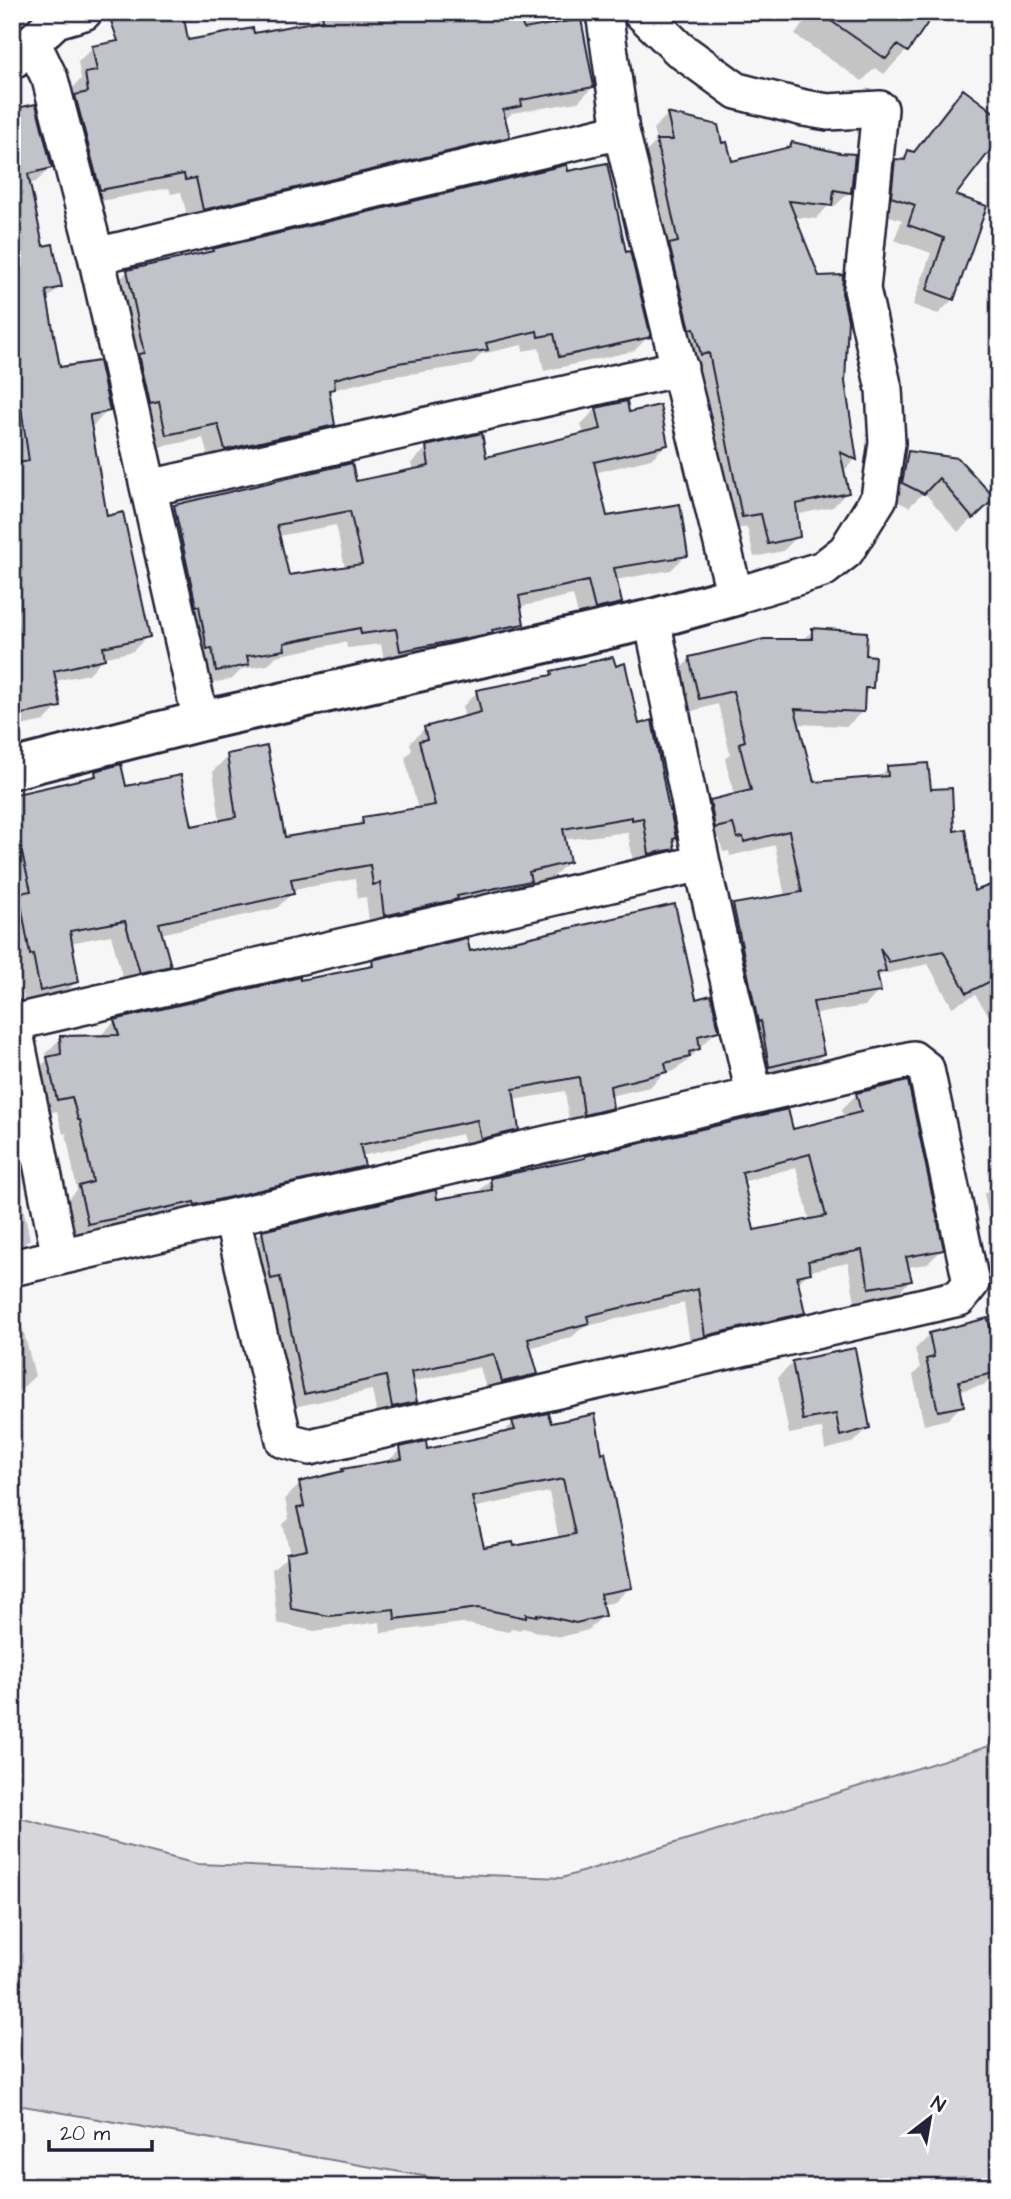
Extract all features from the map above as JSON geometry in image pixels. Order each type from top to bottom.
[{"type":"street","points":[[84,12],[56,20],[23,52],[50,79],[96,256],[201,721]]},
{"type":"street","points":[[604,12],[621,131],[735,596]]},
{"type":"street","points":[[12,769],[201,721],[652,619],[823,569],[846,551],[879,498],[887,443],[884,389],[862,289],[880,109],[828,112],[737,91],[679,49],[641,12]]},
{"type":"street","points":[[96,256],[621,131]]},
{"type":"street","points":[[149,488],[680,368]]},
{"type":"street","points":[[652,619],[702,863],[754,1094]]},
{"type":"street","points":[[60,1256],[13,1021],[702,863]]},
{"type":"street","points":[[12,1268],[913,1059],[926,1069],[971,1283],[959,1298],[310,1447],[284,1440],[232,1218]]},
{"type":"shaded area","points":[[999,1743],[999,2187],[486,2187],[12,2104],[12,1816],[197,1864],[562,1878]]},
{"type":"building","points":[[159,12],[183,12],[188,40],[253,28],[254,33],[323,20],[322,12],[507,12],[509,22],[519,18],[524,29],[581,19],[594,87],[521,100],[522,106],[503,110],[510,137],[203,210],[196,178],[185,180],[184,174],[100,190],[75,95],[88,92],[85,73],[97,71],[92,46],[118,41],[111,21]]},
{"type":"building","points":[[818,12],[935,12],[908,52],[897,45],[886,59]]},
{"type":"building","points":[[963,89],[999,116],[999,139],[956,195],[987,206],[954,300],[927,290],[944,238],[908,225],[915,205],[891,197],[895,159],[905,160],[908,150],[914,152]]},
{"type":"building","points":[[36,104],[52,168],[28,174],[43,246],[53,244],[62,287],[46,291],[60,367],[99,361],[110,411],[90,415],[90,418],[107,516],[123,512],[150,637],[103,647],[105,659],[54,671],[61,707],[12,716],[12,464],[29,461],[20,400],[12,403],[12,109]]},
{"type":"building","points":[[667,113],[718,125],[722,143],[727,142],[732,161],[790,147],[792,142],[855,154],[851,193],[834,190],[832,206],[789,201],[819,276],[843,275],[842,293],[848,320],[845,382],[857,460],[840,452],[849,493],[796,504],[800,537],[768,544],[761,514],[742,517],[709,353],[701,355],[694,328],[690,329],[669,244],[678,242],[656,140],[673,140]]},
{"type":"building","points":[[607,163],[626,252],[630,251],[651,337],[559,357],[554,334],[538,337],[537,331],[486,343],[488,350],[398,363],[334,379],[335,389],[329,390],[335,425],[225,450],[218,424],[166,435],[159,402],[150,404],[139,354],[145,353],[127,270],[565,165],[568,171]]},
{"type":"building","points":[[627,401],[629,412],[660,405],[668,445],[594,462],[607,516],[680,504],[688,556],[614,568],[622,603],[595,609],[588,581],[519,596],[524,624],[492,630],[493,633],[400,651],[396,629],[361,634],[360,628],[284,643],[285,650],[247,656],[249,665],[216,671],[212,648],[207,649],[199,606],[196,606],[174,505],[352,463],[356,481],[429,466],[426,446],[482,433],[486,457],[601,429],[596,408]],"holes":[[[350,511],[362,564],[289,575],[277,525]]]},
{"type":"building","points":[[908,451],[958,458],[995,498],[973,519],[939,478],[924,494],[902,483]]},
{"type":"building","points":[[812,628],[867,632],[866,655],[875,656],[873,688],[865,688],[864,712],[795,709],[814,782],[888,776],[887,766],[928,763],[931,789],[952,788],[954,831],[965,829],[974,891],[999,882],[999,977],[967,993],[943,951],[889,962],[880,948],[886,971],[877,973],[881,992],[813,1002],[824,1054],[769,1067],[761,1021],[758,1022],[733,904],[802,892],[789,831],[744,842],[743,837],[737,838],[733,824],[715,828],[710,800],[751,790],[739,743],[745,741],[733,691],[699,699],[689,657],[764,639],[812,639]]},
{"type":"building","points":[[613,657],[616,666],[625,663],[639,724],[652,720],[676,838],[673,839],[675,849],[649,854],[643,818],[632,820],[632,817],[563,829],[570,862],[529,872],[531,881],[457,896],[458,899],[384,916],[380,883],[373,885],[370,865],[291,879],[294,894],[159,923],[171,966],[140,973],[125,921],[70,931],[79,982],[40,991],[33,954],[30,955],[19,893],[31,891],[16,828],[12,829],[12,795],[96,776],[95,771],[121,764],[126,786],[181,775],[192,826],[236,817],[227,754],[267,746],[285,837],[363,824],[362,817],[435,805],[419,741],[427,739],[424,727],[481,712],[476,690],[552,675],[551,671]]},
{"type":"building","points":[[675,904],[696,999],[711,995],[719,1031],[698,1036],[700,1049],[689,1052],[690,1057],[665,1063],[667,1072],[610,1086],[613,1108],[584,1115],[579,1077],[513,1089],[519,1130],[481,1139],[477,1120],[360,1145],[365,1166],[195,1205],[194,1202],[88,1224],[79,1186],[93,1182],[80,1120],[72,1097],[57,1100],[47,1057],[61,1054],[60,1036],[119,1035],[114,1020],[300,977],[300,980],[373,966],[372,960],[467,938],[470,951]]},
{"type":"building","points":[[908,1081],[944,1250],[906,1257],[912,1281],[869,1288],[862,1250],[808,1261],[811,1273],[797,1276],[805,1313],[705,1336],[698,1289],[587,1316],[589,1323],[528,1339],[538,1374],[502,1382],[494,1354],[411,1372],[417,1402],[392,1407],[386,1376],[304,1394],[280,1277],[271,1279],[262,1231],[436,1190],[437,1199],[492,1190],[490,1178],[788,1109],[793,1129],[861,1112],[856,1093]],"holes":[[[810,1154],[826,1216],[754,1230],[742,1172]]]},
{"type":"building","points":[[988,1318],[999,1372],[959,1381],[964,1406],[938,1411],[926,1359],[934,1357],[929,1333]]},
{"type":"building","points":[[855,1348],[870,1428],[840,1436],[836,1414],[803,1420],[792,1361]]},
{"type":"building","points":[[548,1413],[551,1423],[595,1414],[632,1588],[600,1594],[605,1616],[576,1623],[537,1614],[526,1614],[526,1618],[478,1608],[395,1619],[394,1609],[330,1616],[291,1609],[286,1553],[307,1549],[297,1508],[304,1507],[299,1482],[343,1471],[342,1469],[402,1459],[400,1447],[426,1441],[427,1449],[515,1430],[512,1421]],"holes":[[[563,1479],[575,1534],[514,1546],[513,1542],[484,1547],[472,1497]]]}]
